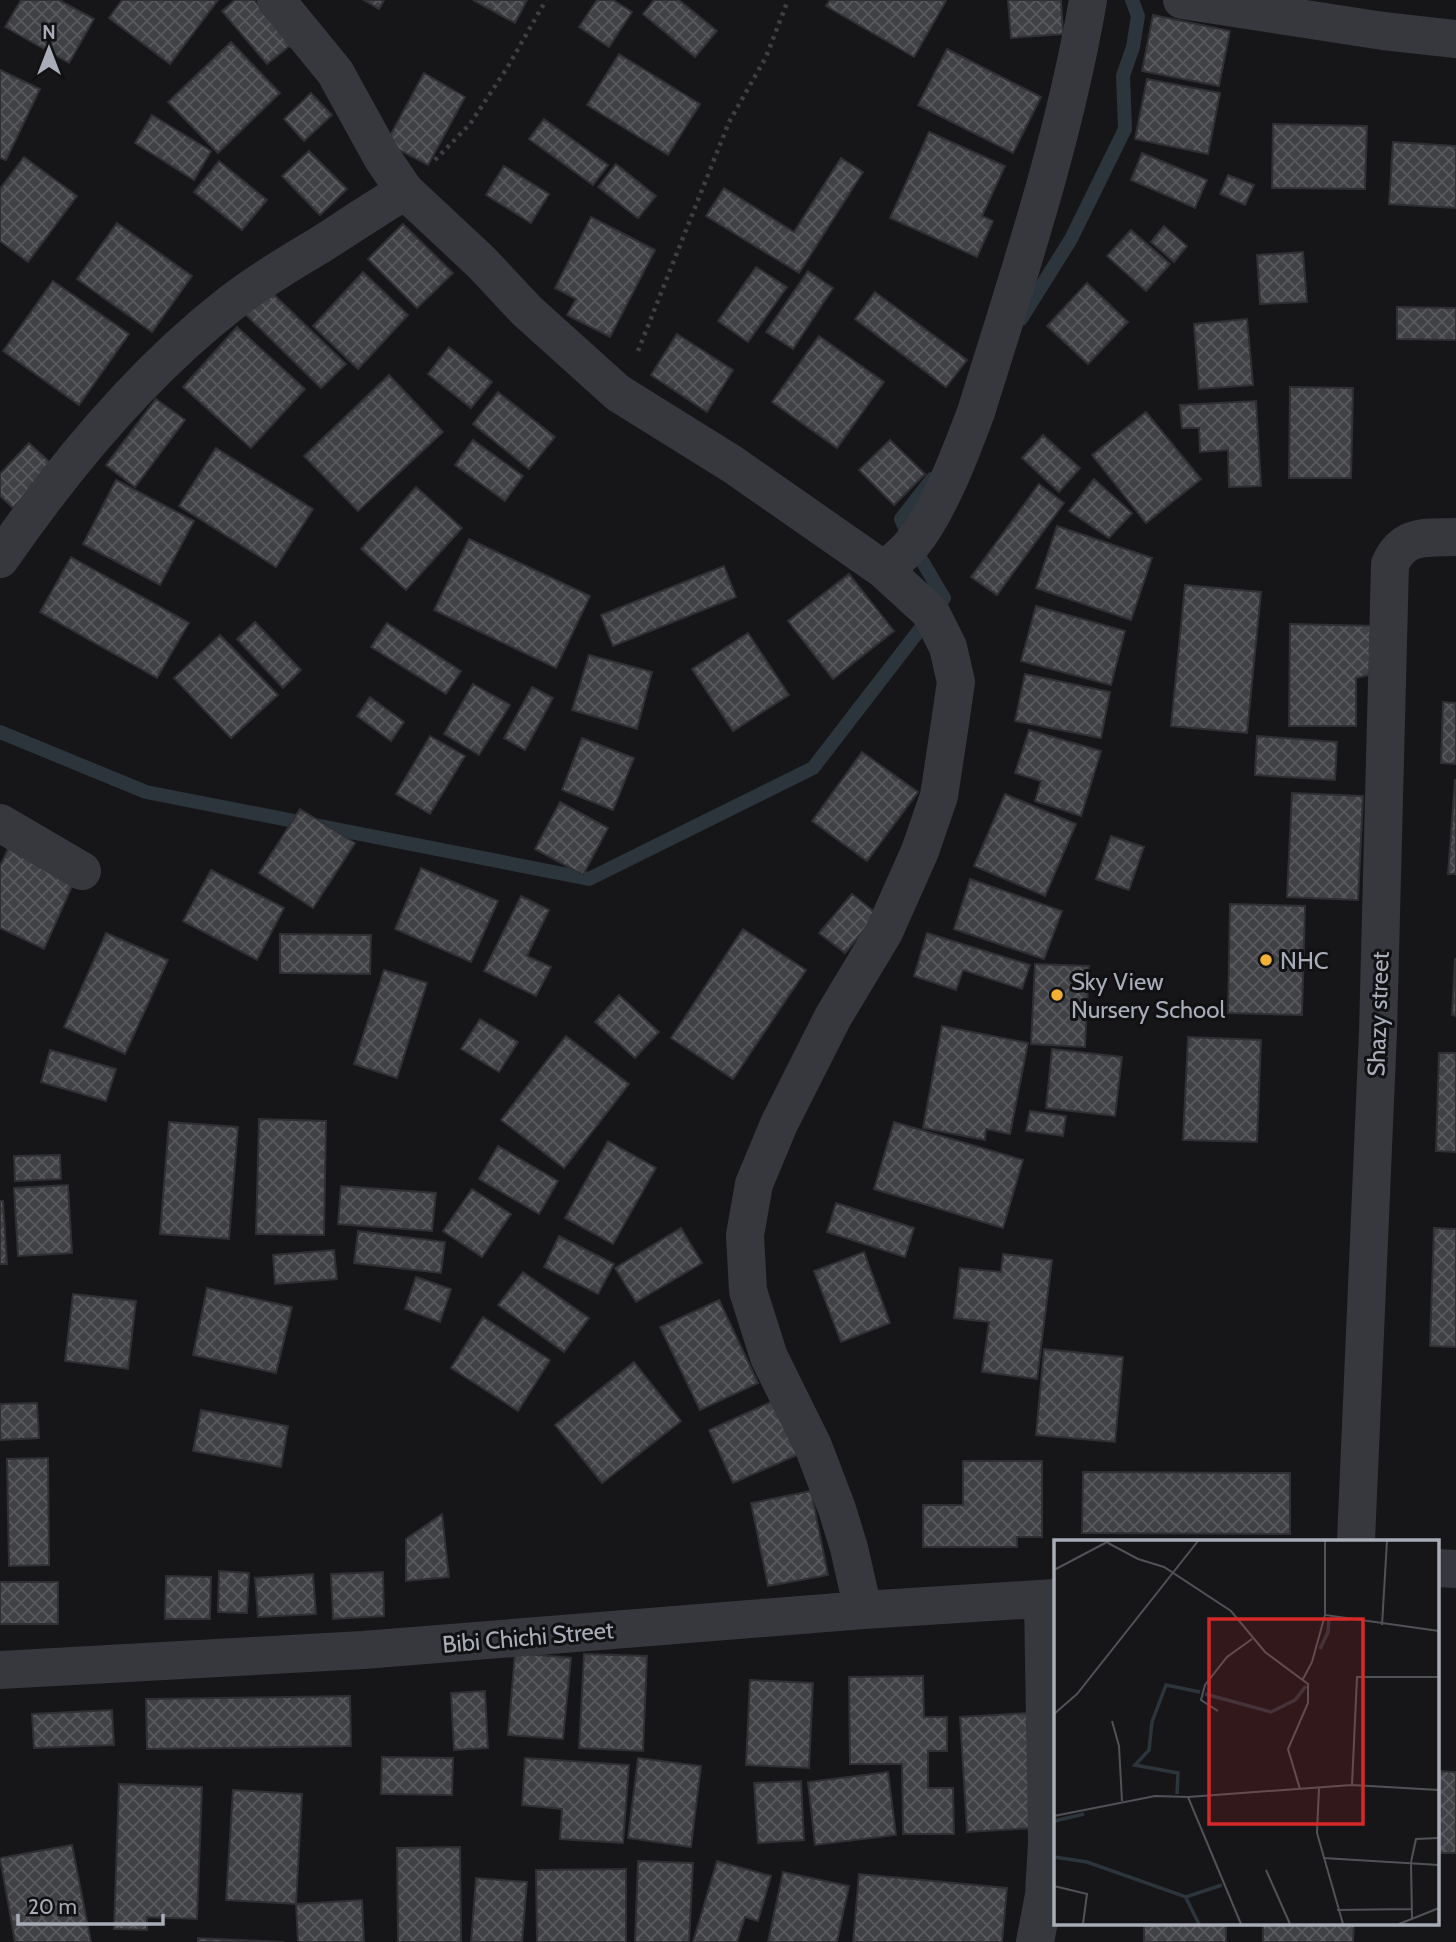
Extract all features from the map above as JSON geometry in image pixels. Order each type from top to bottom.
[{"type":"street","points":[[276,0],[335,72],[383,159],[405,191],[482,263],[527,311],[618,393],[732,464],[884,570],[931,613],[948,648],[956,682],[939,796],[920,851],[884,932],[833,1017],[779,1124],[754,1184],[745,1235],[748,1291],[769,1357],[813,1446],[837,1509],[863,1610]]},
{"type":"street","points":[[884,570],[912,544],[938,501],[960,455],[976,412],[1060,130],[1073,81],[1088,0]]},
{"type":"street","points":[[1182,0],[1383,31],[1456,39]]},
{"type":"street","points":[[0,559],[36,507],[97,434],[168,358],[232,302],[405,191]]},
{"type":"street","name":"Shazy street","points":[[1356,1540],[1378,1032],[1390,564],[1395,552],[1402,545],[1417,538],[1456,537]]},
{"type":"street","points":[[0,823],[82,871]]},
{"type":"street","points":[[1438,1568],[1456,1569]]},
{"type":"street","points":[[1035,1942],[1044,1895],[1049,1599]]},
{"type":"street","name":"Bibi Chichi Street","points":[[0,1671],[363,1650],[863,1610],[1049,1599]]},
{"type":"path","points":[[405,191],[470,124],[507,68],[546,0]]},
{"type":"path","points":[[618,393],[647,332],[729,122],[766,57],[788,0]]},
{"type":"building","points":[[21,0],[59,0],[94,19],[69,63],[5,27]]},
{"type":"building","points":[[122,0],[218,0],[170,64],[109,18]]},
{"type":"building","points":[[235,0],[254,0],[292,44],[267,64],[222,11]]},
{"type":"building","points":[[364,0],[384,0],[379,9]]},
{"type":"building","points":[[473,0],[527,0],[515,23]]},
{"type":"building","points":[[597,0],[613,0],[632,12],[609,47],[579,27]]},
{"type":"building","points":[[654,0],[679,0],[717,31],[695,57],[643,14]]},
{"type":"building","points":[[830,0],[946,1],[914,57],[826,6]]},
{"type":"building","points":[[1008,0],[1061,0],[1063,34],[1011,38]]},
{"type":"building","points":[[1153,15],[1230,31],[1219,86],[1142,71]]},
{"type":"building","points":[[231,42],[280,93],[218,153],[168,102]]},
{"type":"building","points":[[947,49],[1041,97],[1013,153],[918,105]]},
{"type":"building","points":[[619,54],[700,104],[668,155],[587,105]]},
{"type":"building","points":[[0,70],[40,89],[6,160],[0,158]]},
{"type":"building","points":[[424,73],[465,97],[428,165],[386,143]]},
{"type":"building","points":[[1147,79],[1220,93],[1208,154],[1135,139]]},
{"type":"building","points":[[311,93],[332,115],[304,141],[284,119]]},
{"type":"building","points":[[152,115],[211,151],[194,180],[135,143]]},
{"type":"building","points":[[544,119],[608,165],[593,185],[529,139]]},
{"type":"building","points":[[1273,124],[1367,126],[1365,189],[1272,188]]},
{"type":"building","points":[[929,132],[1005,166],[982,216],[993,221],[977,257],[890,218]]},
{"type":"building","points":[[1393,142],[1456,146],[1456,208],[1389,204]]},
{"type":"building","points":[[309,151],[347,189],[320,215],[282,176]]},
{"type":"building","points":[[1142,153],[1207,180],[1195,208],[1131,180]]},
{"type":"building","points":[[24,157],[77,196],[28,262],[0,241],[0,189]]},
{"type":"building","points":[[841,158],[863,172],[799,273],[706,216],[724,188],[794,232]]},
{"type":"building","points":[[219,161],[267,200],[242,230],[194,192]]},
{"type":"building","points":[[616,164],[656,196],[638,218],[598,187]]},
{"type":"building","points":[[504,166],[549,194],[531,223],[486,195]]},
{"type":"building","points":[[1228,175],[1254,185],[1245,205],[1220,194]]},
{"type":"building","points":[[591,217],[655,250],[610,337],[567,315],[576,299],[555,288]]},
{"type":"building","points":[[117,223],[192,276],[152,332],[77,279]]},
{"type":"building","points":[[403,224],[453,273],[417,308],[368,259]]},
{"type":"building","points":[[1164,226],[1187,246],[1174,262],[1151,242]]},
{"type":"building","points":[[1131,230],[1170,264],[1146,291],[1107,256]]},
{"type":"building","points":[[1303,252],[1307,302],[1260,304],[1257,255]]},
{"type":"building","points":[[756,267],[787,287],[748,342],[718,321]]},
{"type":"building","points":[[808,271],[833,288],[793,349],[766,332]]},
{"type":"building","points":[[363,272],[408,315],[358,369],[313,326]]},
{"type":"building","points":[[53,281],[129,334],[79,405],[3,351]]},
{"type":"building","points":[[1087,283],[1128,322],[1088,364],[1047,326]]},
{"type":"building","points":[[266,287],[346,364],[321,388],[242,311]]},
{"type":"building","points":[[875,292],[967,360],[946,387],[855,319]]},
{"type":"building","points":[[1397,307],[1456,308],[1456,340],[1397,339]]},
{"type":"building","points":[[1247,319],[1253,385],[1199,389],[1194,324]]},
{"type":"building","points":[[237,327],[305,389],[251,448],[183,387]]},
{"type":"building","points":[[677,334],[733,370],[707,412],[651,375]]},
{"type":"building","points":[[819,336],[884,382],[837,448],[772,402]]},
{"type":"building","points":[[449,347],[492,382],[471,408],[428,374]]},
{"type":"building","points":[[389,375],[443,432],[358,511],[304,456]]},
{"type":"building","points":[[1290,387],[1353,388],[1351,478],[1289,478]]},
{"type":"building","points":[[498,392],[555,437],[529,469],[473,424]]},
{"type":"building","points":[[156,399],[185,420],[135,487],[106,465]]},
{"type":"building","points":[[1256,401],[1261,486],[1229,487],[1228,450],[1200,452],[1199,428],[1182,428],[1180,405]]},
{"type":"building","points":[[1146,412],[1201,479],[1146,523],[1092,455]]},
{"type":"building","points":[[1043,435],[1080,468],[1059,492],[1022,458]]},
{"type":"building","points":[[473,440],[523,476],[505,501],[455,465]]},
{"type":"building","points":[[890,440],[925,474],[894,505],[859,470]]},
{"type":"building","points":[[29,443],[53,465],[13,508],[0,496],[0,474]]},
{"type":"building","points":[[216,448],[313,509],[276,567],[179,506]]},
{"type":"building","points":[[1094,479],[1132,513],[1109,538],[1069,511]]},
{"type":"building","points":[[116,480],[194,521],[160,585],[83,544]]},
{"type":"building","points":[[1039,484],[1064,503],[997,595],[971,577]]},
{"type":"building","points":[[416,487],[462,528],[406,590],[361,549]]},
{"type":"building","points":[[1057,526],[1152,558],[1131,620],[1036,588]]},
{"type":"building","points":[[469,539],[590,596],[556,668],[434,610]]},
{"type":"building","points":[[71,557],[189,623],[157,678],[40,612]]},
{"type":"building","points":[[724,566],[736,597],[613,646],[601,615]]},
{"type":"building","points":[[849,574],[894,631],[833,679],[788,621]]},
{"type":"building","points":[[1185,585],[1261,592],[1247,733],[1171,726]]},
{"type":"building","points":[[1036,606],[1125,631],[1111,685],[1021,661]]},
{"type":"building","points":[[255,622],[301,670],[283,688],[237,639]]},
{"type":"building","points":[[387,623],[461,671],[446,694],[371,647]]},
{"type":"building","points":[[1290,624],[1377,626],[1377,673],[1356,678],[1356,726],[1289,726]]},
{"type":"building","points":[[748,633],[789,695],[733,731],[692,669]]},
{"type":"building","points":[[220,635],[278,695],[231,738],[174,678]]},
{"type":"building","points":[[589,655],[652,672],[637,729],[572,710]]},
{"type":"building","points":[[1025,674],[1110,692],[1101,738],[1015,721]]},
{"type":"building","points":[[473,684],[510,705],[479,755],[444,734]]},
{"type":"building","points":[[532,687],[553,698],[525,750],[504,738]]},
{"type":"building","points":[[370,697],[404,722],[391,741],[357,716]]},
{"type":"building","points":[[1443,702],[1456,703],[1456,764],[1441,763]]},
{"type":"building","points":[[1029,730],[1101,751],[1081,816],[1035,801],[1041,781],[1015,773]]},
{"type":"building","points":[[430,736],[465,756],[430,814],[396,794]]},
{"type":"building","points":[[1257,736],[1337,742],[1335,780],[1255,775]]},
{"type":"building","points":[[582,738],[634,758],[613,810],[562,790]]},
{"type":"building","points":[[862,752],[918,792],[867,861],[812,821]]},
{"type":"building","points":[[1455,780],[1456,874],[1448,874]]},
{"type":"building","points":[[1292,793],[1363,796],[1358,900],[1287,897]]},
{"type":"building","points":[[1005,794],[1076,824],[1045,896],[974,866]]},
{"type":"building","points":[[560,802],[608,828],[583,875],[535,849]]},
{"type":"building","points":[[300,809],[355,843],[313,908],[259,873]]},
{"type":"building","points":[[1111,836],[1144,847],[1129,890],[1096,879]]},
{"type":"building","points":[[10,845],[77,875],[44,949],[0,928],[0,866]]},
{"type":"building","points":[[421,868],[498,901],[471,962],[395,929]]},
{"type":"building","points":[[211,870],[284,908],[257,960],[183,921]]},
{"type":"building","points":[[970,879],[1062,911],[1044,959],[954,929]]},
{"type":"building","points":[[852,894],[877,914],[845,953],[819,933]]},
{"type":"building","points":[[521,896],[549,910],[527,956],[551,967],[536,996],[484,971]]},
{"type":"building","name":"NHC","points":[[1230,904],[1305,906],[1302,1015],[1228,1013]]},
{"type":"building","points":[[743,929],[806,970],[733,1079],[671,1038]]},
{"type":"building","points":[[106,933],[168,960],[125,1054],[64,1027]]},
{"type":"building","points":[[927,933],[1030,965],[1022,989],[963,970],[956,990],[914,976]]},
{"type":"building","points":[[280,934],[371,935],[370,974],[280,973]]},
{"type":"building","points":[[1456,959],[1456,1016],[1452,1015]]},
{"type":"building","points":[[1035,964],[1089,966],[1085,1047],[1031,1044]]},
{"type":"building","points":[[384,970],[427,983],[397,1078],[354,1064]]},
{"type":"building","points":[[619,995],[659,1032],[635,1058],[595,1022]]},
{"type":"building","points":[[480,1019],[518,1042],[499,1072],[461,1049]]},
{"type":"building","points":[[942,1026],[1028,1043],[1010,1134],[986,1129],[985,1140],[923,1128]]},
{"type":"building","points":[[566,1036],[629,1084],[564,1168],[501,1120]]},
{"type":"building","points":[[1188,1037],[1261,1040],[1257,1142],[1183,1140]]},
{"type":"building","points":[[1052,1049],[1122,1057],[1115,1116],[1046,1108]]},
{"type":"building","points":[[50,1050],[116,1069],[106,1101],[41,1082]]},
{"type":"building","points":[[1439,1053],[1456,1053],[1456,1152],[1436,1151]]},
{"type":"building","points":[[1030,1111],[1066,1116],[1063,1136],[1026,1131]]},
{"type":"building","points":[[259,1119],[326,1121],[324,1235],[256,1234]]},
{"type":"building","points":[[169,1122],[238,1127],[229,1239],[160,1234]]},
{"type":"building","points":[[894,1122],[1023,1160],[1003,1228],[874,1189]]},
{"type":"building","points":[[608,1141],[656,1168],[613,1244],[565,1218]]},
{"type":"building","points":[[498,1146],[558,1181],[539,1214],[479,1179]]},
{"type":"building","points":[[60,1155],[61,1179],[15,1181],[14,1156]]},
{"type":"building","points":[[68,1185],[72,1253],[18,1256],[14,1188]]},
{"type":"building","points":[[341,1186],[436,1193],[432,1231],[338,1224]]},
{"type":"building","points":[[472,1189],[511,1214],[482,1257],[443,1231]]},
{"type":"building","points":[[0,1201],[3,1201],[7,1264],[0,1264]]},
{"type":"building","points":[[836,1203],[914,1228],[905,1257],[827,1232]]},
{"type":"building","points":[[681,1228],[702,1263],[636,1302],[615,1268]]},
{"type":"building","points":[[1434,1228],[1456,1229],[1456,1347],[1430,1346]]},
{"type":"building","points":[[358,1231],[445,1242],[441,1273],[354,1263]]},
{"type":"building","points":[[559,1236],[614,1264],[598,1294],[544,1267]]},
{"type":"building","points":[[334,1250],[337,1279],[275,1284],[273,1255]]},
{"type":"building","points":[[864,1252],[890,1323],[841,1342],[814,1271]]},
{"type":"building","points":[[1003,1254],[1052,1260],[1037,1379],[982,1372],[989,1322],[954,1318],[960,1268],[1001,1272]]},
{"type":"building","points":[[523,1272],[589,1318],[564,1352],[498,1305]]},
{"type":"building","points":[[416,1277],[451,1289],[440,1322],[405,1309]]},
{"type":"building","points":[[207,1288],[292,1307],[276,1373],[193,1355]]},
{"type":"building","points":[[73,1294],[136,1301],[128,1369],[65,1361]]},
{"type":"building","points":[[719,1300],[758,1383],[700,1410],[660,1327]]},
{"type":"building","points":[[483,1317],[550,1360],[518,1411],[451,1368]]},
{"type":"building","points":[[1044,1349],[1123,1357],[1115,1442],[1036,1435]]},
{"type":"building","points":[[634,1362],[681,1421],[602,1483],[555,1425]]},
{"type":"building","points":[[773,1401],[797,1455],[733,1483],[709,1430]]},
{"type":"building","points":[[37,1403],[39,1438],[0,1440],[0,1404]]},
{"type":"building","points":[[201,1410],[288,1426],[281,1467],[193,1451]]},
{"type":"building","points":[[48,1458],[49,1565],[9,1566],[7,1459]]},
{"type":"building","points":[[963,1461],[1042,1461],[1042,1537],[1017,1537],[1017,1547],[923,1547],[923,1505],[963,1505]]},
{"type":"building","points":[[1083,1472],[1290,1473],[1290,1534],[1082,1533]]},
{"type":"building","points":[[811,1491],[828,1575],[768,1586],[751,1503]]},
{"type":"building","points":[[442,1514],[449,1577],[406,1581],[406,1539]]},
{"type":"building","points":[[219,1571],[249,1573],[247,1613],[218,1612]]},
{"type":"building","points":[[383,1572],[384,1616],[333,1619],[331,1574]]},
{"type":"building","points":[[313,1574],[316,1614],[258,1617],[255,1578]]},
{"type":"building","points":[[166,1576],[211,1577],[210,1619],[165,1619]]},
{"type":"building","points":[[0,1582],[58,1582],[58,1624],[0,1624]]},
{"type":"building","points":[[515,1653],[571,1658],[563,1739],[508,1735]]},
{"type":"building","points":[[584,1654],[647,1656],[643,1751],[579,1748]]},
{"type":"building","points":[[923,1676],[924,1717],[947,1717],[947,1751],[928,1751],[928,1788],[953,1788],[954,1834],[903,1834],[902,1764],[850,1764],[849,1677]]},
{"type":"building","points":[[750,1680],[813,1683],[809,1768],[746,1765]]},
{"type":"building","points":[[485,1691],[488,1748],[454,1750],[451,1693]]},
{"type":"building","points":[[350,1696],[351,1746],[147,1749],[146,1699]]},
{"type":"building","points":[[112,1710],[114,1745],[34,1748],[32,1714]]},
{"type":"building","points":[[1027,1713],[1034,1828],[967,1832],[960,1717]]},
{"type":"building","points":[[382,1757],[453,1758],[452,1795],[381,1794]]},
{"type":"building","points":[[525,1758],[629,1765],[623,1843],[560,1839],[562,1809],[522,1805]]},
{"type":"building","points":[[638,1758],[701,1766],[691,1847],[628,1838]]},
{"type":"building","points":[[1438,1771],[1456,1772],[1456,1853],[1438,1853]]},
{"type":"building","points":[[888,1772],[896,1835],[815,1845],[808,1782]]},
{"type":"building","points":[[801,1781],[804,1840],[758,1843],[754,1783]]},
{"type":"building","points":[[119,1784],[202,1787],[197,1919],[147,1917],[147,1930],[114,1929]]},
{"type":"building","points":[[233,1790],[302,1794],[296,1904],[226,1900]]},
{"type":"building","points":[[72,1845],[91,1942],[15,1942],[0,1858]]},
{"type":"building","points":[[460,1847],[461,1942],[398,1942],[397,1848]]},
{"type":"building","points":[[638,1861],[693,1863],[689,1942],[635,1942]]},
{"type":"building","points":[[717,1861],[771,1876],[758,1921],[745,1917],[737,1942],[693,1942]]},
{"type":"building","points":[[626,1869],[626,1942],[537,1942],[536,1870]]},
{"type":"building","points":[[783,1872],[849,1886],[837,1942],[768,1942]]},
{"type":"building","points":[[859,1874],[1007,1888],[1002,1942],[853,1942]]},
{"type":"building","points":[[476,1878],[527,1882],[522,1942],[471,1942]]},
{"type":"building","points":[[362,1900],[364,1942],[298,1942],[296,1904]]},
{"type":"building","points":[[1144,1924],[1226,1924],[1226,1942],[1144,1942]]},
{"type":"building","points":[[1263,1924],[1354,1924],[1353,1942],[1263,1942]]},
{"type":"building","points":[[198,1938],[284,1942],[198,1942]]},
{"type":"waterway","points":[[1021,319],[1071,239],[1125,129],[1123,76],[1133,47],[1138,16],[1132,0]]},
{"type":"waterway","points":[[0,732],[146,792],[589,879],[813,768],[944,598],[912,544],[901,519],[932,479]]},
{"type":"place","name":"NHC","points":[[1266,960]]},
{"type":"place","name":"Sky View Nursery School","points":[[1057,995]]}]
